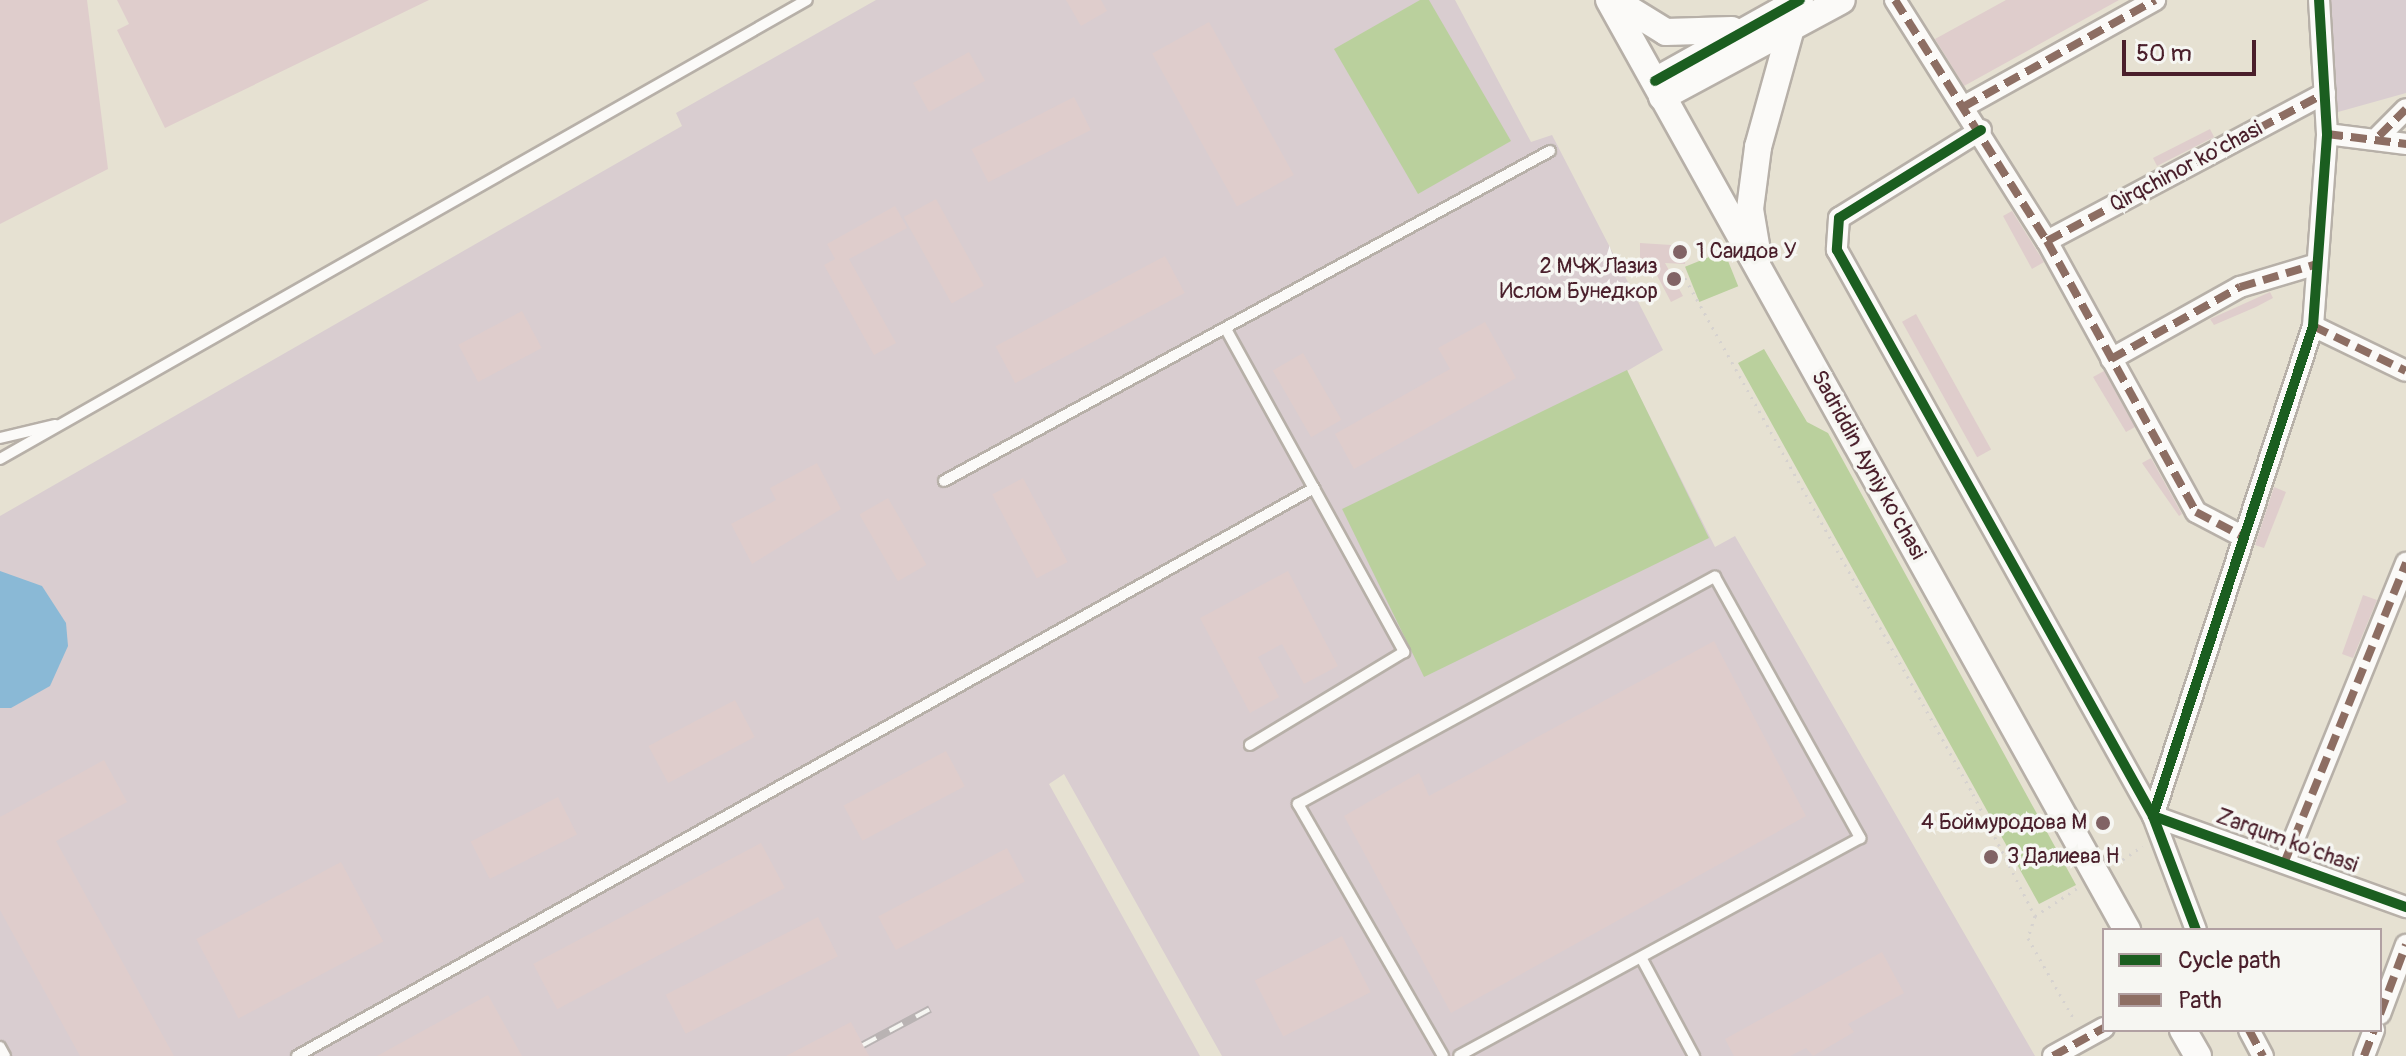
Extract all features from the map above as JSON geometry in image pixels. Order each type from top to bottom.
[{"type":"street","points":[[1612,0],[1666,32],[1751,27]]},
{"type":"street","name":"Sadriddin Ayniy ko'chasi","points":[[1612,0],[1658,89],[2126,928]]},
{"type":"street","points":[[1658,89],[1751,27],[1800,0]]},
{"type":"street","points":[[1658,89],[1791,28],[1842,0]]},
{"type":"street","points":[[1895,0],[1981,130],[2047,241],[2196,512],[2240,535]]},
{"type":"street","points":[[1963,107],[2155,0]]},
{"type":"street","points":[[2153,816],[2240,535],[2313,326],[2327,134],[2319,0]]},
{"type":"street","points":[[1761,272],[1750,209],[1758,147],[1791,28]]},
{"type":"street","name":"Qirqchinor ko'chasi","points":[[2047,241],[2325,93]]},
{"type":"street","points":[[2379,136],[2406,109]]},
{"type":"street","points":[[1981,130],[1839,218],[1837,250],[2153,816],[2195,928]]},
{"type":"street","points":[[2327,134],[2379,136],[2406,144]]},
{"type":"street","points":[[2111,359],[2240,287],[2317,264]]},
{"type":"street","points":[[2313,326],[2406,371]]},
{"type":"street","name":"Zarqum ko'chasi","points":[[2285,861],[2406,563]]},
{"type":"street","name":"Zarqum ko'chasi","points":[[2153,816],[2406,907]]},
{"type":"street","points":[[2382,1009],[2406,945]]},
{"type":"street","points":[[2053,1056],[2102,1029]]},
{"type":"street","points":[[2184,1032],[2198,1056]]},
{"type":"street","points":[[2250,1032],[2263,1056]]},
{"type":"street","points":[[2364,1056],[2373,1032]]},
{"type":"lane","points":[[0,459],[807,0]]},
{"type":"lane","points":[[944,481],[1227,331],[1550,151]]},
{"type":"lane","points":[[1227,331],[1404,652],[1250,745]]},
{"type":"lane","points":[[0,438],[68,422]]},
{"type":"lane","points":[[297,1056],[1314,488]]},
{"type":"lane","points":[[1443,1056],[1298,804],[1715,577],[1860,838],[1643,961],[1459,1056]]},
{"type":"lane","points":[[1643,961],[1694,1056]]},
{"type":"lane","points":[[0,1047],[5,1056]]},
{"type":"path","points":[[1681,271],[1973,794],[2035,916],[2028,938],[2085,1038]]},
{"type":"shaded area","points":[[876,0],[1455,0],[1531,142],[1552,135],[1663,350],[1627,371],[1715,547],[1735,536],[2035,1056],[1222,1056],[1064,774],[1049,784],[1200,1056],[0,1056],[0,516],[682,126],[676,113]]},
{"type":"shaded area","points":[[2326,0],[2406,0],[2406,93],[2338,112]]},
{"type":"green space","points":[[1420,0],[1429,0],[1511,141],[1418,194],[1334,49]]},
{"type":"green space","points":[[1724,251],[1738,286],[1699,302],[1685,267]]},
{"type":"green space","points":[[1764,349],[1807,422],[1828,433],[2076,885],[2039,904],[1738,363]]},
{"type":"green space","points":[[1627,370],[1709,538],[1424,677],[1342,509]]},
{"type":"water","points":[[0,571],[42,586],[66,623],[68,646],[50,686],[11,708],[0,708]]},
{"type":"building","points":[[0,0],[87,0],[108,169],[0,224]]},
{"type":"building","points":[[117,0],[429,0],[165,128],[117,30],[129,24]]},
{"type":"building","points":[[1066,0],[1101,0],[1107,11],[1081,26]]},
{"type":"building","points":[[2006,0],[2119,0],[1964,86],[1935,39]]},
{"type":"building","points":[[1209,22],[1294,175],[1237,207],[1152,54]]},
{"type":"building","points":[[969,52],[985,81],[929,112],[913,83]]},
{"type":"building","points":[[1074,97],[1091,130],[988,182],[972,149]]},
{"type":"building","points":[[2210,129],[2214,137],[2157,166],[2153,158]]},
{"type":"building","points":[[936,199],[984,286],[952,304],[904,217]]},
{"type":"building","points":[[895,206],[907,228],[849,259],[896,343],[874,355],[824,265],[835,259],[827,244]]},
{"type":"building","points":[[2012,211],[2044,262],[2032,269],[2003,216]]},
{"type":"building","points":[[1640,243],[1687,246],[1685,264],[1665,263],[1683,296],[1671,302],[1650,262],[1640,261]]},
{"type":"building","points":[[1165,256],[1185,293],[1015,383],[995,346]]},
{"type":"building","points":[[2270,292],[2273,298],[2256,307],[2214,325],[2210,319]]},
{"type":"building","points":[[522,311],[542,348],[478,382],[458,345]]},
{"type":"building","points":[[1916,314],[1991,450],[1977,457],[1902,322]]},
{"type":"building","points":[[1485,322],[1516,378],[1354,469],[1335,434],[1450,369],[1438,348]]},
{"type":"building","points":[[1303,353],[1342,420],[1311,437],[1273,370]]},
{"type":"building","points":[[2104,371],[2135,427],[2126,432],[2093,377]]},
{"type":"building","points":[[2151,458],[2182,514],[2179,516],[2142,463]]},
{"type":"building","points":[[817,463],[841,509],[752,564],[731,524],[776,500],[770,488]]},
{"type":"building","points":[[1023,478],[1068,562],[1037,578],[992,494]]},
{"type":"building","points":[[2274,487],[2286,492],[2264,548],[2255,545]]},
{"type":"building","points":[[888,498],[926,565],[898,581],[859,514]]},
{"type":"building","points":[[1288,571],[1338,666],[1304,684],[1282,644],[1258,657],[1279,697],[1250,713],[1200,618]]},
{"type":"building","points":[[2363,595],[2377,600],[2353,658],[2342,654]]},
{"type":"building","points":[[1714,641],[1806,816],[1451,1013],[1344,816],[1419,773],[1429,796]]},
{"type":"building","points":[[735,700],[755,737],[668,783],[648,746]]},
{"type":"building","points":[[946,751],[965,786],[862,841],[844,805]]},
{"type":"building","points":[[104,760],[127,802],[56,841],[174,1056],[80,1056],[0,910],[0,817]]},
{"type":"building","points":[[558,797],[577,834],[490,879],[471,841]]},
{"type":"building","points":[[761,843],[785,888],[557,1009],[533,964]]},
{"type":"building","points":[[1007,848],[1025,882],[896,950],[878,917]]},
{"type":"building","points":[[341,862],[383,941],[238,1018],[196,939]]},
{"type":"building","points":[[818,917],[838,956],[686,1034],[666,995]]},
{"type":"building","points":[[1342,936],[1371,992],[1283,1037],[1255,980]]},
{"type":"building","points":[[1882,952],[1904,993],[1848,1024],[1854,1032],[1813,1056],[1806,1048],[1790,1056],[1734,1056],[1725,1039]]},
{"type":"building","points":[[488,995],[522,1056],[377,1056]]},
{"type":"building","points":[[851,1022],[869,1056],[786,1056]]},
{"type":"railway","points":[[863,1045],[930,1009]]},
{"type":"marked path","points":[[1895,0],[2047,241],[2196,512],[2240,535]]},
{"type":"marked path","points":[[1963,107],[2155,0]]},
{"type":"marked path","points":[[2047,241],[2325,93]]},
{"type":"marked path","points":[[2379,136],[2406,109]]},
{"type":"marked path","points":[[2327,134],[2406,144]]},
{"type":"marked path","points":[[2111,359],[2240,287],[2317,264]]},
{"type":"marked path","points":[[2313,326],[2406,371]]},
{"type":"marked path","points":[[2285,861],[2406,563]]},
{"type":"marked path","points":[[2382,1009],[2406,945]]},
{"type":"marked path","points":[[2053,1056],[2102,1029]]},
{"type":"marked path","points":[[2250,1032],[2263,1056]]},
{"type":"marked path","points":[[2364,1056],[2373,1032]]},
{"type":"cycle path","points":[[1655,81],[1800,0]]},
{"type":"cycle path","points":[[2195,928],[2153,816],[2313,326],[2327,134],[2319,0]]},
{"type":"cycle path","points":[[1981,130],[1839,218],[1837,250],[2153,816],[2406,907]]},
{"type":"place","name":"1 Саидов У","points":[[1680,252]]},
{"type":"place","name":"2 МЧЖ Лазиз Ислом Бунедкор","points":[[1674,279]]},
{"type":"place","name":"4 Боймуродова М","points":[[2103,823]]},
{"type":"place","name":"3 Далиева Н","points":[[1991,857]]}]
